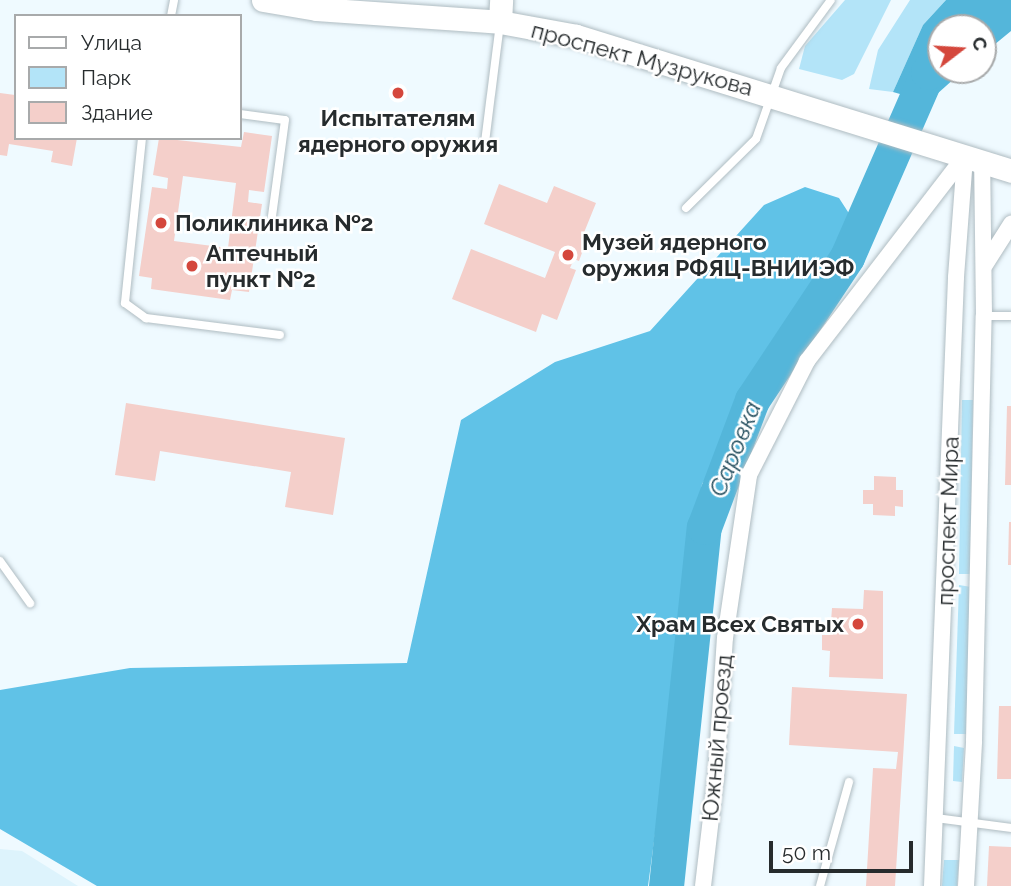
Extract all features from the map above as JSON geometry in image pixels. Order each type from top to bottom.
[{"type":"main road","name":"проспект Музрукова","points":[[263,0],[316,9],[501,11],[1011,171]]},
{"type":"street","name":"проспект Мира","points":[[966,886],[984,316],[984,268],[974,158]]},
{"type":"street","name":"проспект Мира","points":[[932,886],[956,277],[974,158]]},
{"type":"street","name":"Южный проезд","points":[[703,886],[716,776],[725,638],[749,475],[807,362],[859,287],[974,158]]},
{"type":"street","points":[[984,268],[1011,225]]},
{"type":"lane","points":[[686,208],[757,139],[775,96],[781,68],[831,0]]},
{"type":"lane","points":[[485,142],[501,11]]},
{"type":"lane","points":[[242,114],[285,120],[272,216]]},
{"type":"lane","points":[[142,140],[125,303],[146,318],[280,335]]},
{"type":"lane","points":[[984,316],[1011,316]]},
{"type":"lane","points":[[0,561],[30,603]]},
{"type":"lane","points":[[820,886],[849,782]]},
{"type":"lane","points":[[936,818],[1011,828]]},
{"type":"shaded area","points":[[946,0],[1011,0],[1011,31],[997,42],[997,14],[933,14]]},
{"type":"shaded area","points":[[927,21],[927,84],[948,84],[928,102],[893,92]]},
{"type":"shaded area","points":[[805,187],[839,198],[859,229],[702,484],[648,886],[97,886],[0,829],[0,690],[130,668],[407,663],[461,420],[555,362],[650,331],[764,205]]},
{"type":"shaded area","points":[[0,849],[22,851],[78,886],[0,886]]},
{"type":"green space","points":[[845,0],[891,0],[854,74],[842,80],[799,69],[805,46]]},
{"type":"green space","points":[[910,0],[946,0],[933,14],[927,14],[927,21],[893,92],[869,89],[878,50]]},
{"type":"green space","points":[[962,400],[973,400],[970,574],[959,574]]},
{"type":"green space","points":[[959,585],[971,587],[966,734],[954,734]]},
{"type":"green space","points":[[954,746],[964,748],[962,782],[953,781]]},
{"type":"green space","points":[[944,860],[959,860],[957,886],[942,886]]},
{"type":"building","points":[[0,93],[14,95],[14,140],[77,140],[72,166],[51,162],[53,151],[9,144],[7,156],[0,155]]},
{"type":"building","name":"Поликлиника №2","points":[[244,132],[272,136],[264,192],[249,190],[248,202],[262,204],[249,292],[232,290],[230,300],[151,289],[152,278],[139,276],[152,187],[167,189],[168,178],[153,175],[159,140],[241,147]],"holes":[[[183,176],[236,183],[228,248],[174,241]]]},
{"type":"building","name":"Музей ядерного оружия РФЯЦ-ВНИИЭФ","points":[[499,184],[547,203],[554,186],[596,203],[581,240],[586,242],[579,261],[574,259],[570,268],[576,270],[557,320],[542,314],[536,332],[452,299],[471,249],[545,278],[555,252],[484,224]]},
{"type":"building","points":[[126,403],[345,438],[333,515],[285,507],[291,472],[160,451],[155,481],[115,475]]},
{"type":"building","points":[[1007,406],[1011,406],[1011,485],[1005,485]]},
{"type":"building","points":[[874,476],[896,477],[896,490],[903,490],[903,507],[895,506],[895,516],[873,515],[873,504],[863,504],[863,490],[874,490]]},
{"type":"building","points":[[1011,522],[1011,565],[1008,565]]},
{"type":"building","name":"Храм Всех Святых","points":[[864,590],[883,591],[883,679],[829,677],[830,651],[822,650],[822,635],[830,635],[832,608],[863,609]]},
{"type":"building","points":[[792,687],[907,694],[895,886],[866,886],[873,768],[896,769],[898,752],[789,745]]},
{"type":"building","points":[[999,706],[1011,706],[1011,779],[997,779]]},
{"type":"building","points":[[989,846],[1011,847],[1011,886],[987,886]]},
{"type":"waterway","name":"Саровка","points":[[666,886],[704,527],[752,400],[847,257],[927,74]]},
{"type":"place","name":"Испытателям ядерного оружия","points":[[398,93]]},
{"type":"place","name":"Поликлиника №2","points":[[161,223]]},
{"type":"place","name":"Музей ядерного оружия РФЯЦ-ВНИИЭФ","points":[[568,255]]},
{"type":"place","name":"Аптечный пункт №2","points":[[192,266]]},
{"type":"place","name":"Храм Всех Святых","points":[[858,624]]}]
